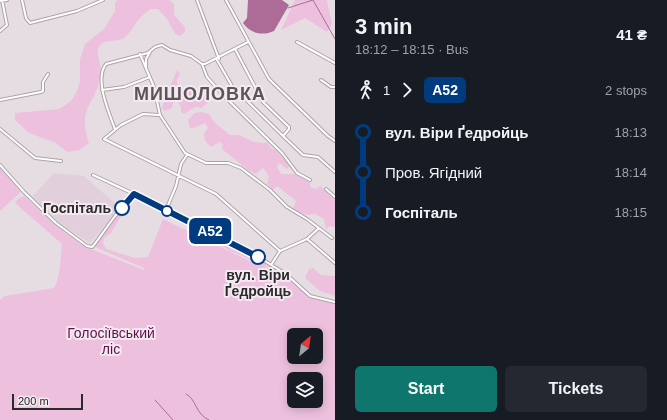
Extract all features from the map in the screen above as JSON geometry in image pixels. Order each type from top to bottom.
[{"type":"street","points":[[0,31],[7,24],[2,1],[7,0]]},
{"type":"street","points":[[22,0],[26,18],[30,23],[77,11],[103,0]]},
{"type":"street","points":[[197,0],[218,59],[232,86],[303,155],[318,157],[335,172]]},
{"type":"street","points":[[226,0],[269,79],[335,141]]},
{"type":"street","points":[[202,64],[218,59],[248,42]]},
{"type":"street","points":[[297,42],[335,63]]},
{"type":"street","points":[[115,130],[102,90],[102,73],[106,64],[151,51],[162,45],[170,50],[191,56],[202,64],[204,73],[225,97],[282,153],[297,172],[310,180]]},
{"type":"street","points":[[236,49],[263,102],[289,127],[290,129],[283,136]]},
{"type":"street","points":[[146,70],[146,59],[151,51]]},
{"type":"street","points":[[140,54],[150,77],[160,115],[187,155],[206,163],[234,164],[267,188],[287,208],[332,238]]},
{"type":"street","points":[[0,100],[44,91],[43,79],[48,74]]},
{"type":"street","points":[[102,90],[124,87],[150,77]]},
{"type":"street","points":[[321,80],[331,87],[335,87]]},
{"type":"street","points":[[160,115],[143,114],[104,138],[222,198],[280,251]]},
{"type":"street","points":[[0,129],[35,158],[61,161]]},
{"type":"street","points":[[166,210],[179,175],[181,164],[187,155]]},
{"type":"street","points":[[0,165],[24,192],[56,223],[87,246],[92,247],[94,245],[115,216],[134,194]]},
{"type":"street","points":[[94,175],[219,236],[271,265],[286,274],[310,296],[335,302]]},
{"type":"street","points":[[326,189],[335,197]]},
{"type":"street","points":[[271,265],[280,251],[307,239],[318,229]]},
{"type":"street","points":[[307,239],[335,263]]},
{"type":"shaded area","points":[[248,0],[282,0],[289,5],[274,31],[261,34],[253,32],[243,23],[247,18]]},
{"type":"shaded area","points":[[54,173],[84,176],[120,208],[90,243],[62,225],[32,197]]},
{"type":"green space","points":[[117,0],[169,0],[174,4],[174,15],[185,27],[185,32],[180,36],[175,34],[167,19],[158,9],[150,9],[140,18],[124,38],[101,44],[98,50],[101,67],[99,84],[86,113],[85,121],[89,143],[80,150],[67,152],[56,143],[29,133],[15,120],[15,113],[59,109],[71,101],[77,91],[80,81],[80,59],[85,44],[104,29],[115,11],[115,3]]},
{"type":"green space","points":[[295,0],[327,0],[332,24],[327,32],[305,18],[281,30]]},
{"type":"green space","points":[[177,70],[180,74],[177,80],[178,88],[194,91],[197,89],[210,95],[211,100],[201,108],[195,107],[184,114],[181,112],[181,108],[177,100],[173,103],[172,108],[164,111],[162,107],[166,98],[164,94],[171,84]]},
{"type":"green space","points":[[201,112],[209,114],[215,123],[230,135],[239,135],[254,142],[267,142],[272,149],[275,149],[290,166],[287,169],[279,163],[277,167],[281,174],[294,174],[310,182],[310,187],[316,189],[320,186],[335,200],[335,227],[330,226],[326,229],[324,219],[315,214],[307,215],[293,209],[296,201],[277,186],[273,190],[267,184],[269,176],[263,168],[256,174],[248,170],[222,149],[223,145],[220,142],[211,147],[205,141],[204,134],[208,128],[205,123],[194,128],[190,128],[188,120],[195,113]]},
{"type":"green space","points":[[0,167],[22,191],[0,211]]},
{"type":"green space","name":"Голосіївський ліс","points":[[24,196],[55,225],[83,246],[144,270],[144,268],[95,247],[113,220],[133,199],[129,212],[120,218],[111,233],[104,238],[103,243],[106,249],[135,258],[148,257],[163,219],[258,265],[226,248],[215,240],[212,235],[267,265],[265,269],[269,265],[286,276],[312,298],[335,304],[335,420],[0,420],[0,300],[5,296],[54,288],[59,273],[62,244],[15,203],[18,199]]},
{"type":"green space","points":[[313,268],[321,275],[335,276],[335,296],[320,291],[305,278],[309,269]]},
{"type":"waterway","points":[[288,8],[313,0],[335,39]]},
{"type":"waterway","points":[[186,394],[192,399],[201,414],[209,420]]},
{"type":"waterway","points":[[155,400],[173,420]]},
{"type":"bus line","name":"А52","points":[[122,208],[134,194],[258,257]]},
{"type":"place","name":"Госпіталь","points":[[122,208]]},
{"type":"place","name":"вул. Віри Ґедройць","points":[[258,257]]},
{"type":"district","name":"МИШОЛОВКА","points":[[200,94]]}]
